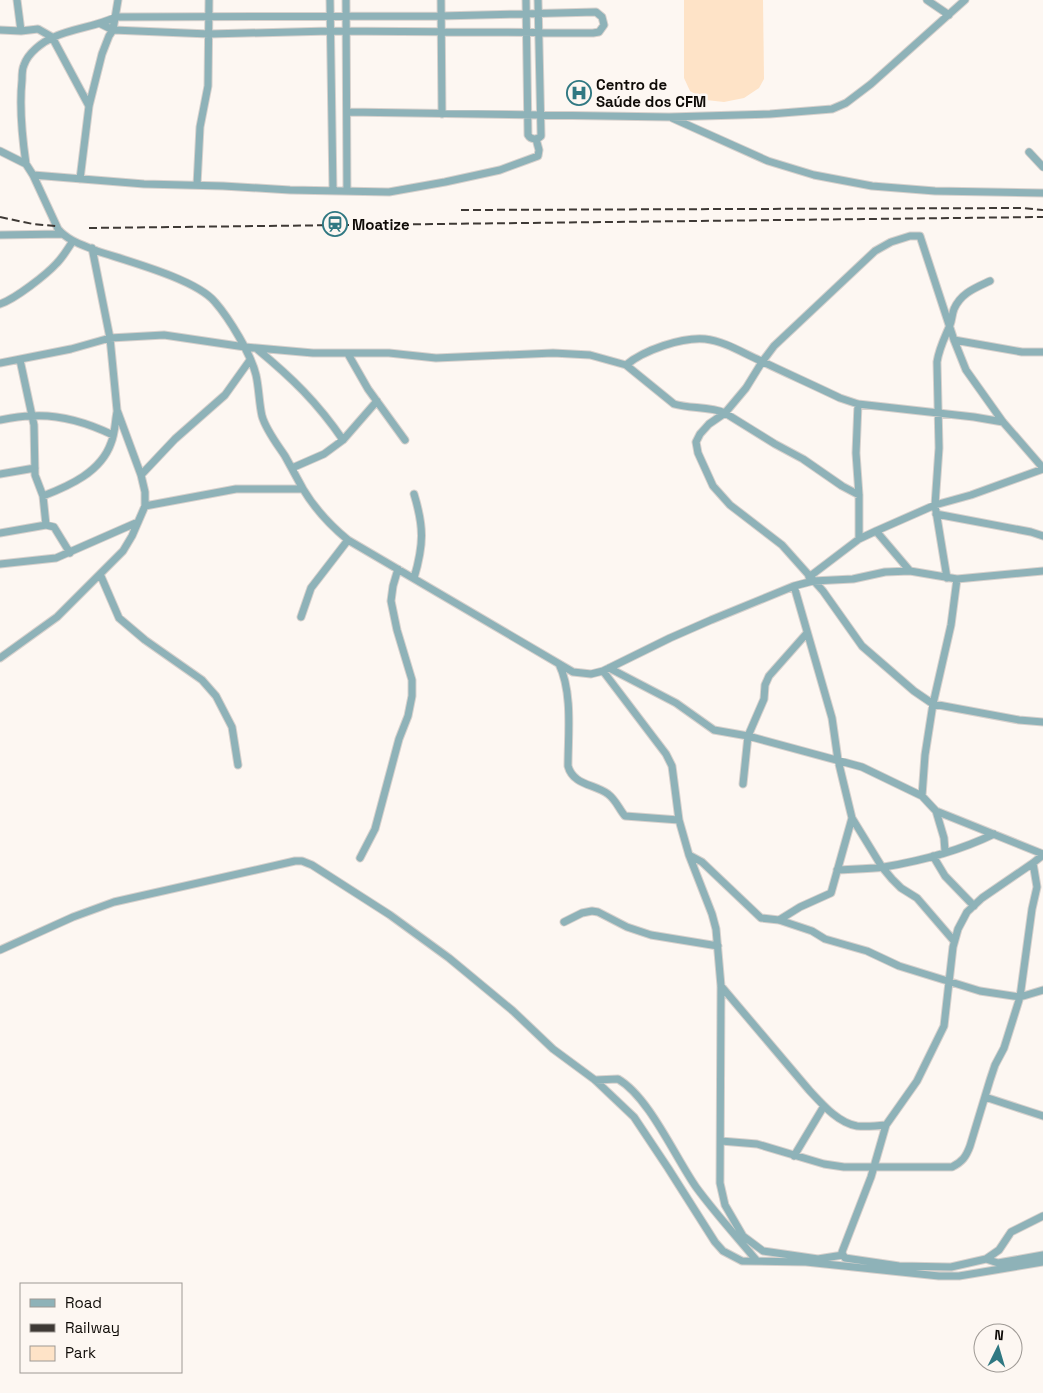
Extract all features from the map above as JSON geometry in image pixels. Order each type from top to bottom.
[{"type":"street","points":[[16,0],[21,31]]},
{"type":"street","points":[[80,179],[89,106],[102,54],[113,30],[118,0]]},
{"type":"street","points":[[197,185],[200,127],[208,86],[209,0]]},
{"type":"street","points":[[330,0],[333,191]]},
{"type":"street","points":[[346,0],[347,191]]},
{"type":"street","points":[[441,0],[442,114]]},
{"type":"street","points":[[526,0],[528,135],[536,139],[541,136],[538,0]]},
{"type":"street","points":[[928,0],[949,15]]},
{"type":"street","points":[[347,112],[670,117],[832,110],[846,103],[871,84],[965,0]]},
{"type":"street","points":[[101,24],[113,30],[209,34],[330,31],[593,33],[603,29],[602,17],[596,12],[441,16],[116,17],[101,24],[52,37],[31,53],[23,66],[20,99],[26,164],[58,229],[73,241],[180,280],[201,290],[215,301],[245,347],[256,375],[262,417],[268,430],[303,489],[334,529],[348,540],[398,570],[573,672],[591,674],[606,670],[670,638],[811,579],[859,539],[876,531],[935,505],[971,495],[1043,468],[1003,422],[966,370],[954,340],[920,236],[910,236],[891,242],[875,251],[774,346],[746,388],[725,412],[709,424],[700,434],[696,442],[698,453],[713,486],[730,505],[782,545],[811,579],[832,603],[862,646],[914,691],[933,704],[1019,720],[1043,722]]},
{"type":"street","points":[[0,30],[21,31],[38,29],[52,37],[89,106]]},
{"type":"street","points":[[670,117],[768,160],[814,175],[872,186],[908,189],[1043,193]]},
{"type":"street","points":[[33,175],[144,184],[389,192],[500,170],[538,156],[539,150],[536,139]]},
{"type":"street","points":[[0,150],[26,164]]},
{"type":"street","points":[[1030,152],[1043,167]]},
{"type":"street","points":[[0,235],[62,234]]},
{"type":"street","points":[[0,304],[20,294],[56,264],[73,241]]},
{"type":"street","points":[[43,496],[65,488],[85,476],[101,459],[111,444],[113,435],[117,410],[110,338],[92,248]]},
{"type":"street","points":[[947,578],[935,505],[939,448],[938,351],[950,324],[954,309],[961,297],[970,290],[990,281]]},
{"type":"street","points":[[0,363],[70,350],[110,338],[164,335],[245,347],[313,353],[389,353],[436,358],[553,353],[590,355],[626,364],[674,404],[683,407],[725,412],[859,495]]},
{"type":"street","points":[[626,364],[636,357],[663,346],[687,340],[706,339],[730,346],[840,398],[858,404],[1003,422]]},
{"type":"street","points":[[954,340],[1022,352],[1043,352]]},
{"type":"street","points":[[257,348],[308,394],[325,413],[343,440]]},
{"type":"street","points":[[348,354],[368,389],[405,440]]},
{"type":"street","points":[[20,360],[32,416],[35,475],[43,496],[46,525]]},
{"type":"street","points":[[141,475],[175,439],[225,396],[250,360]]},
{"type":"street","points":[[292,468],[324,454],[343,440],[377,401]]},
{"type":"street","points":[[858,404],[856,453],[859,495],[859,539]]},
{"type":"street","points":[[0,658],[57,617],[122,551],[132,536],[145,506],[145,492],[141,475],[117,410]]},
{"type":"street","points":[[0,420],[32,416],[63,418],[90,424],[113,435]]},
{"type":"street","points":[[0,474],[35,468]]},
{"type":"street","points":[[145,506],[236,489],[303,489]]},
{"type":"street","points":[[414,494],[420,515],[422,536],[414,578]]},
{"type":"street","points":[[936,514],[1031,532],[1043,536]]},
{"type":"street","points":[[0,564],[56,558],[138,522]]},
{"type":"street","points":[[0,533],[46,525],[54,527],[70,553]]},
{"type":"street","points":[[876,531],[910,571]]},
{"type":"street","points":[[301,617],[311,588],[348,540]]},
{"type":"street","points":[[360,858],[375,829],[399,739],[408,716],[412,696],[412,680],[397,630],[392,601],[393,586],[398,570]]},
{"type":"street","points":[[811,579],[853,579],[886,572],[910,571],[957,579],[1043,571]]},
{"type":"street","points":[[100,574],[119,618],[145,640],[202,680],[216,696],[232,727],[238,765]]},
{"type":"street","points":[[922,796],[925,756],[933,704],[952,625],[957,579]]},
{"type":"street","points":[[794,586],[832,718],[838,760],[852,818],[882,867],[901,888],[916,898],[954,941]]},
{"type":"street","points":[[743,784],[748,736],[764,700],[765,685],[769,676],[807,633]]},
{"type":"street","points":[[559,664],[564,674],[568,698],[568,766],[570,774],[576,779],[606,793],[614,800],[624,816],[679,820]]},
{"type":"street","points":[[606,670],[676,703],[714,730],[748,736],[862,767],[922,796],[936,810],[1043,855],[982,898],[967,912],[958,929],[954,941],[944,1026],[917,1081],[886,1125],[874,1168],[842,1252],[843,1255]]},
{"type":"street","points":[[606,670],[666,754],[672,766],[679,820],[689,855],[712,914],[718,946],[722,986],[720,1183],[725,1205],[743,1236],[763,1251],[818,1259],[843,1255],[845,1258],[908,1266],[951,1267],[986,1259],[999,1250],[1011,1232],[1043,1216]]},
{"type":"street","points":[[936,810],[944,838],[945,851]]},
{"type":"street","points":[[779,920],[800,907],[831,893],[852,818]]},
{"type":"street","points":[[837,870],[882,867],[933,856],[970,845],[994,834]]},
{"type":"street","points":[[689,855],[702,862],[761,918],[779,920],[812,932],[825,939],[867,950],[899,966],[980,991],[1020,997],[1043,990]]},
{"type":"street","points":[[933,856],[946,876],[974,906]]},
{"type":"street","points":[[0,950],[73,917],[114,902],[302,861],[312,865],[390,915],[449,958],[513,1011],[553,1049],[595,1080],[634,1117],[718,1246],[742,1261],[806,1262],[950,1276],[1043,1262]]},
{"type":"street","points":[[721,1141],[757,1144],[824,1164],[844,1167],[952,1167],[961,1163],[966,1157],[970,1146],[995,1065],[1004,1048],[1020,997],[1032,908],[1037,887],[1033,863]]},
{"type":"street","points":[[564,922],[582,913],[592,911],[598,912],[627,927],[651,935],[718,946]]},
{"type":"street","points":[[722,986],[824,1106],[844,1121],[852,1124],[886,1125]]},
{"type":"street","points":[[595,1080],[618,1079],[630,1087],[697,1188],[757,1262]]},
{"type":"street","points":[[985,1097],[1043,1116]]},
{"type":"street","points":[[794,1156],[824,1106]]},
{"type":"street","points":[[986,1259],[998,1263],[1043,1255]]},
{"type":"green space","points":[[684,0],[763,0],[764,79],[759,88],[744,98],[724,102],[706,100],[690,91],[684,78]]},
{"type":"railway","points":[[461,210],[1022,208],[1043,210]]},
{"type":"railway","points":[[0,217],[33,224],[56,226]]},
{"type":"railway","points":[[89,228],[1043,217]]},
{"type":"place","name":"Centro de Saúde dos CFM","points":[[579,93]]},
{"type":"place","name":"Moatize","points":[[335,224]]}]
